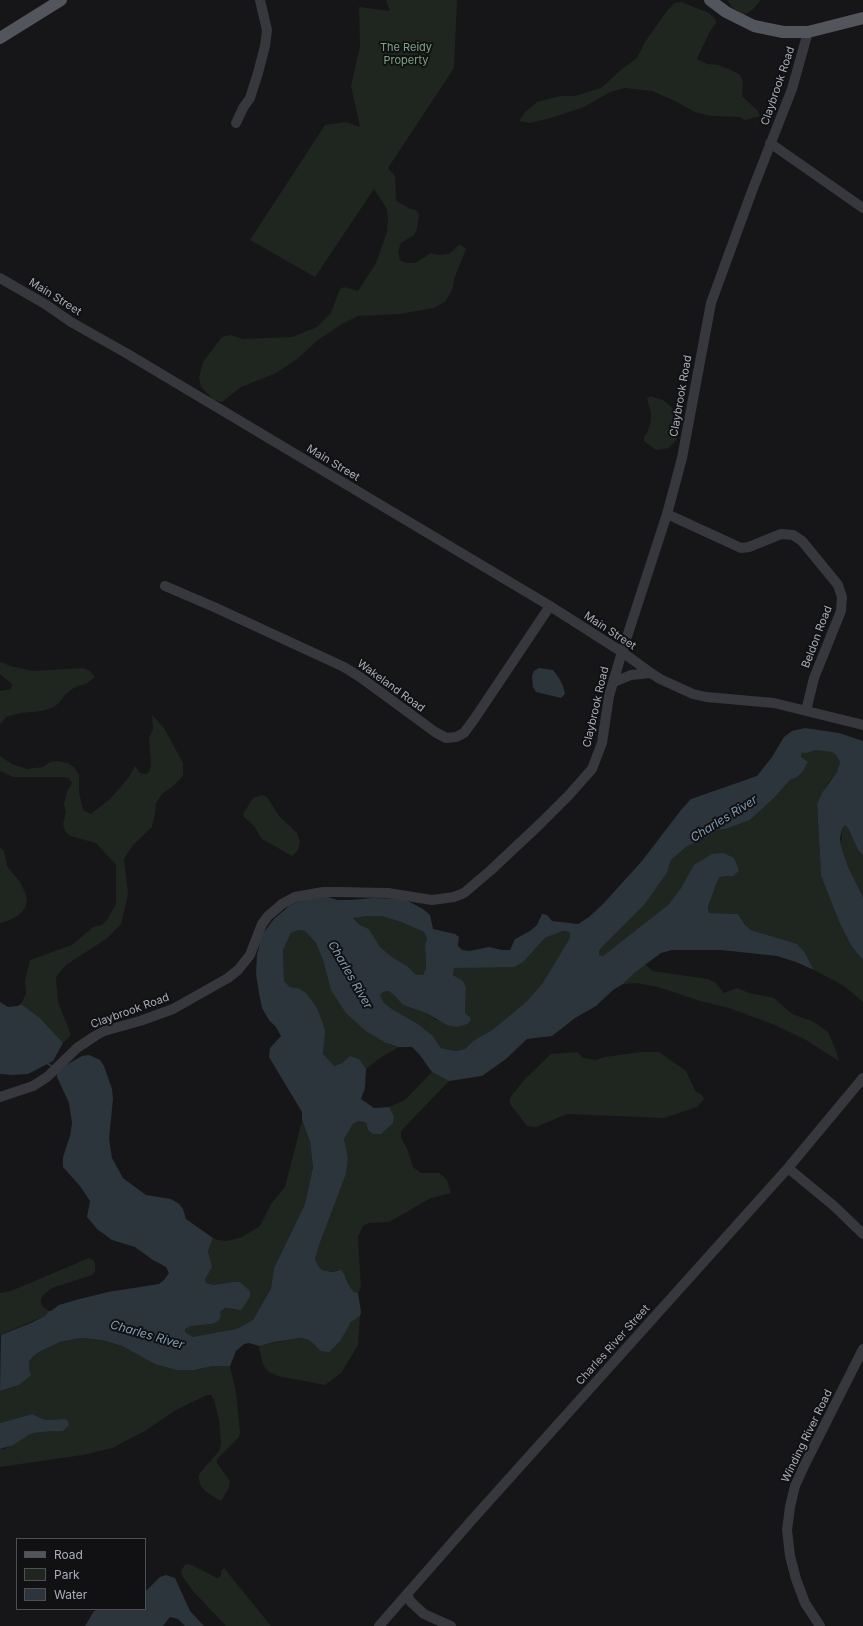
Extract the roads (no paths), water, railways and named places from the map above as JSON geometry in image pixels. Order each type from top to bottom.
[{"type":"main road","points":[[0,38],[61,0]]},
{"type":"main road","points":[[710,0],[726,12],[754,26],[783,32],[808,32],[863,18]]},
{"type":"street","points":[[236,123],[243,108],[250,98],[265,46],[267,30],[260,0]]},
{"type":"street","name":"Claybrook Road","points":[[0,1097],[33,1086],[55,1070],[78,1048],[104,1031],[140,1021],[173,1009],[228,978],[238,970],[250,955],[262,924],[268,916],[274,910],[295,897],[323,892],[346,892],[388,893],[432,900],[454,897],[464,893],[491,870],[555,810],[592,769],[602,743],[610,696],[622,652],[667,514],[682,458],[711,304],[770,143],[792,89],[808,32]]},
{"type":"street","points":[[770,143],[863,208]]},
{"type":"street","name":"Main Street","points":[[0,278],[45,304],[71,322],[126,352],[550,606],[622,652],[650,673],[680,689],[693,694],[706,696],[774,702],[863,725]]},
{"type":"street","name":"Beldon Road","points":[[667,514],[741,548],[749,547],[781,534],[793,535],[802,541],[838,585],[842,597],[841,610],[814,678],[806,711]]},
{"type":"street","name":"Wakeland Road","points":[[165,586],[344,667],[435,732],[446,738],[456,737],[464,732],[550,606]]},
{"type":"street","points":[[614,682],[630,675],[650,673]]},
{"type":"street","name":"Charles River Street","points":[[379,1626],[471,1521],[788,1168],[863,1078]]},
{"type":"street","points":[[788,1168],[834,1206],[863,1234]]},
{"type":"street","name":"Winding River Road","points":[[820,1626],[805,1604],[796,1580],[790,1556],[787,1530],[790,1507],[795,1486],[804,1466],[863,1349]]},
{"type":"street","points":[[407,1595],[411,1602],[424,1614],[451,1626]]},
{"type":"water","points":[[539,668],[553,670],[559,678],[565,694],[561,698],[536,692],[533,687],[532,676],[534,671]]},
{"type":"water","points":[[805,728],[839,733],[863,741],[863,855],[858,850],[848,828],[845,825],[842,829],[840,838],[848,867],[863,897],[863,960],[852,947],[840,924],[821,876],[817,804],[822,793],[837,772],[840,762],[836,755],[823,743],[811,750],[802,752],[801,757],[808,762],[803,771],[797,777],[790,780],[775,797],[750,820],[726,829],[718,830],[686,847],[671,860],[667,873],[644,905],[599,951],[599,955],[603,956],[668,905],[681,888],[694,865],[712,854],[724,853],[734,858],[739,871],[733,876],[720,877],[708,907],[709,913],[738,914],[745,925],[751,930],[797,944],[805,953],[814,970],[777,956],[721,950],[672,950],[661,953],[634,973],[623,984],[613,990],[596,1006],[575,1018],[552,1036],[527,1039],[506,1059],[482,1076],[449,1081],[432,1072],[412,1047],[399,1047],[386,1043],[366,1031],[346,1013],[331,990],[324,963],[316,943],[305,931],[298,930],[291,933],[283,950],[284,981],[290,987],[298,988],[306,993],[317,1008],[325,1032],[323,1054],[334,1066],[342,1063],[350,1056],[359,1059],[366,1069],[365,1088],[361,1099],[374,1108],[389,1107],[394,1116],[393,1123],[381,1134],[373,1134],[368,1130],[366,1123],[359,1121],[353,1124],[344,1139],[348,1158],[346,1174],[315,1258],[317,1264],[322,1270],[332,1272],[341,1270],[350,1287],[354,1292],[358,1293],[361,1312],[360,1316],[351,1322],[340,1341],[329,1352],[321,1351],[309,1340],[301,1338],[259,1346],[249,1343],[244,1344],[236,1351],[230,1366],[213,1366],[194,1370],[177,1370],[155,1364],[122,1346],[102,1340],[81,1338],[60,1342],[39,1352],[33,1357],[29,1362],[31,1375],[19,1385],[0,1391],[1,1335],[45,1316],[49,1311],[59,1305],[108,1292],[159,1284],[169,1273],[166,1267],[135,1247],[112,1240],[97,1229],[87,1217],[90,1201],[80,1186],[63,1167],[63,1157],[70,1136],[72,1123],[69,1103],[57,1077],[57,1073],[61,1068],[82,1056],[89,1055],[100,1060],[104,1066],[112,1089],[113,1099],[109,1139],[112,1158],[123,1178],[146,1195],[171,1199],[179,1204],[183,1209],[186,1219],[213,1238],[208,1251],[212,1267],[205,1279],[206,1283],[214,1285],[240,1282],[250,1291],[250,1297],[241,1310],[225,1308],[220,1312],[221,1316],[218,1321],[212,1324],[191,1326],[185,1329],[185,1332],[193,1337],[236,1329],[253,1320],[271,1288],[274,1268],[305,1204],[313,1167],[310,1142],[302,1120],[302,1112],[269,1057],[270,1048],[281,1036],[262,1008],[256,974],[257,955],[262,935],[274,919],[289,906],[307,897],[325,896],[337,900],[373,898],[404,899],[423,909],[430,915],[433,929],[455,934],[459,937],[458,946],[462,950],[469,951],[489,947],[510,950],[515,939],[530,931],[537,925],[542,914],[547,915],[552,921],[578,924],[589,917],[603,904],[642,861],[691,799],[757,776],[772,757],[784,737],[792,731]],"holes":[[[381,916],[401,922],[424,932],[427,939],[425,945],[426,968],[423,975],[416,975],[407,966],[392,957],[380,947],[369,929],[360,925],[353,918]],[[563,931],[570,932],[570,938],[542,984],[527,1001],[492,1030],[473,1041],[465,1049],[456,1051],[441,1048],[433,1036],[418,1024],[384,1003],[380,995],[383,992],[388,991],[393,994],[403,1005],[426,1013],[447,1025],[457,1027],[467,1024],[471,1020],[465,1013],[466,987],[463,981],[453,975],[454,968],[514,967],[523,962],[545,938]]]},
{"type":"water","points":[[0,1002],[8,1007],[18,1006],[21,1004],[40,1018],[63,1043],[53,1061],[28,1074],[0,1074]]},
{"type":"water","points":[[32,1414],[45,1420],[65,1419],[68,1421],[69,1425],[63,1431],[30,1434],[13,1445],[0,1449],[0,1423]]},
{"type":"water","points":[[166,1575],[175,1578],[190,1611],[204,1626],[185,1626],[178,1619],[170,1617],[163,1626],[85,1626],[94,1611],[97,1610],[146,1610],[146,1591],[160,1577]]},
{"type":"waterway","name":"Charles River","points":[[805,747],[815,744],[833,746],[841,750]]},
{"type":"waterway","points":[[45,1062],[53,1067]]},
{"type":"park label","name":"The Reidy Property","points":[[406,54]]}]
